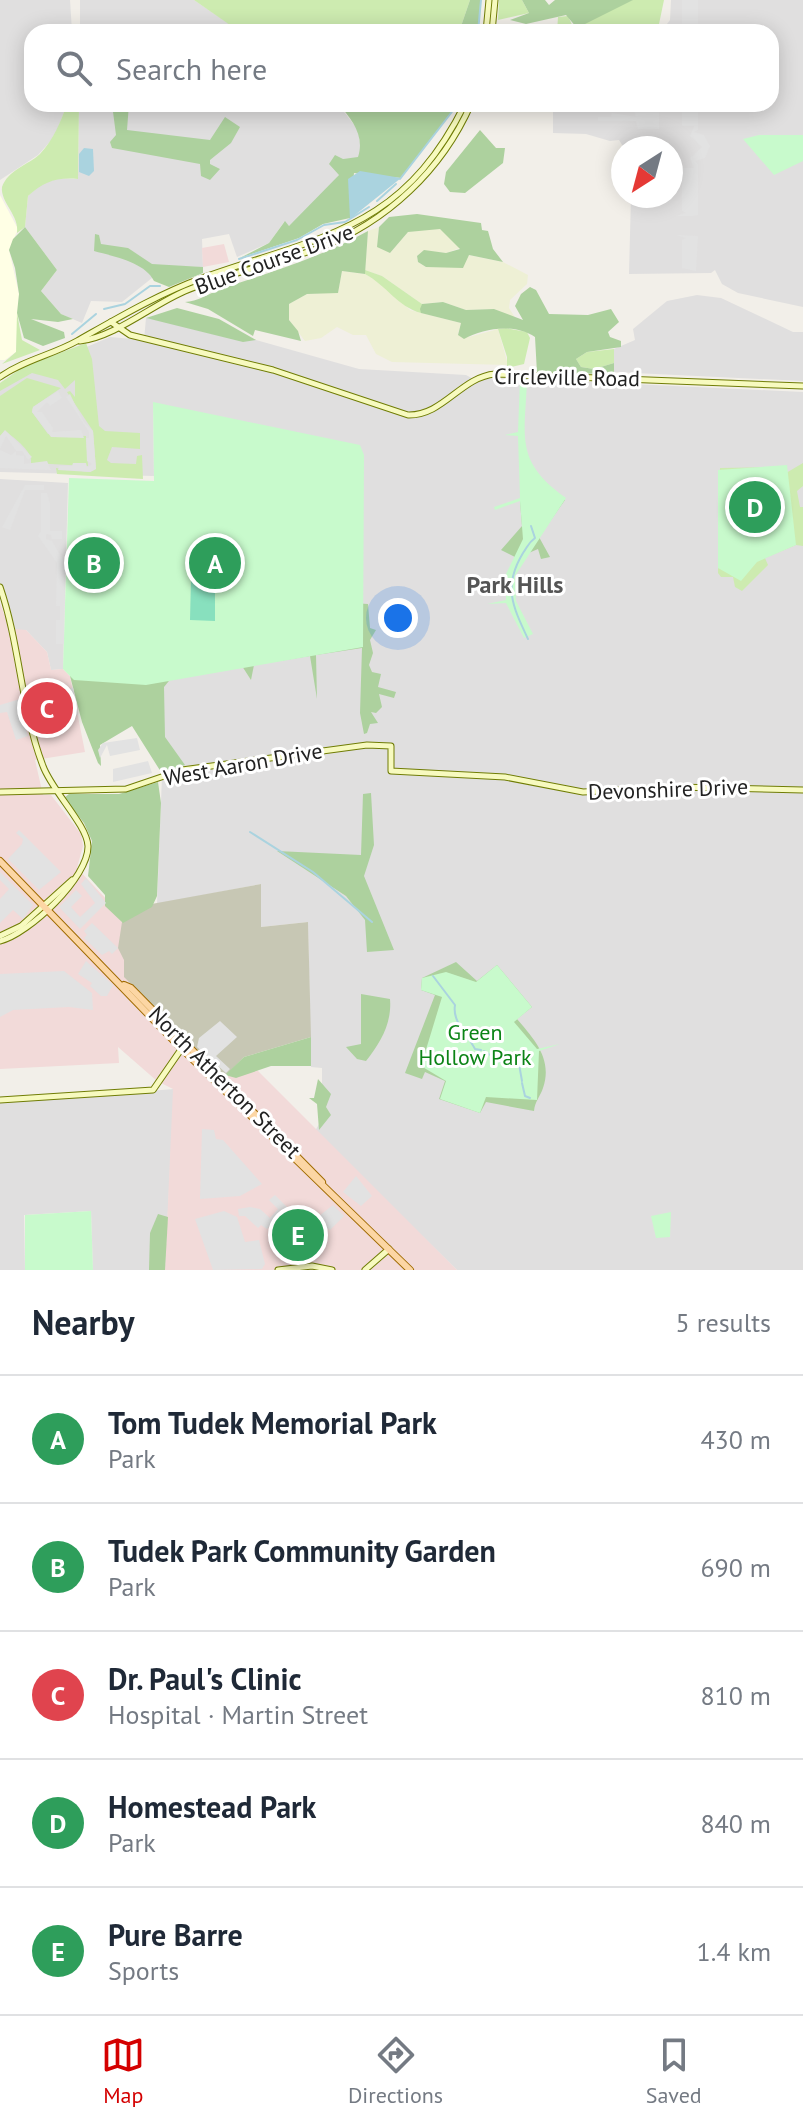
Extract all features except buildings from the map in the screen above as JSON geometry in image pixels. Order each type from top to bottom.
[{"type":"main road","name":"North Atherton Street","points":[[0,861],[410,1270]]},
{"type":"street","points":[[489,0],[489,24]]},
{"type":"street","points":[[490,24],[495,0]]},
{"type":"street","name":"Blue Course Drive","points":[[0,377],[31,359],[114,324],[193,282],[317,242],[361,221],[396,196],[423,169],[446,139],[461,112]]},
{"type":"street","name":"Blue Course Drive","points":[[114,324],[201,285],[330,243],[373,220],[426,175],[455,136],[467,112]]},
{"type":"street","points":[[133,318],[129,329],[135,336]]},
{"type":"street","name":"Circleville Road","points":[[114,324],[135,336],[273,370],[408,415],[429,412],[473,380],[495,374],[803,386]]},
{"type":"street","points":[[0,587],[14,632],[34,732],[47,776],[54,791],[83,829],[88,842],[85,862],[72,880],[21,926],[0,939]]},
{"type":"street","points":[[0,595],[14,632]]},
{"type":"street","name":"West Aaron Drive","points":[[0,792],[126,789],[198,767],[346,747],[391,746],[391,771]]},
{"type":"street","name":"Devonshire Drive","points":[[391,771],[505,777],[568,791],[676,787],[803,790]]},
{"type":"street","points":[[36,791],[46,785],[47,776]]},
{"type":"street","points":[[63,803],[63,795],[69,791]]},
{"type":"street","points":[[0,1100],[157,1088],[168,1065],[184,1046]]},
{"type":"street","points":[[365,1270],[389,1249]]},
{"type":"street","points":[[278,1270],[312,1266],[332,1270]]},
{"type":"street","points":[[291,1270],[317,1270]]},
{"type":"shaded area","points":[[0,0],[70,0],[72,24],[24,24],[24,112],[64,112],[55,136],[38,155],[0,180]]},
{"type":"shaded area","points":[[80,0],[194,0],[229,24],[80,24]]},
{"type":"shaded area","points":[[671,0],[803,0],[803,307],[738,293],[722,284],[715,270],[711,273],[629,274],[631,208],[683,208],[683,136],[611,136],[610,141],[586,134],[553,133],[553,112],[779,112],[779,24],[667,24]]},
{"type":"shaded area","points":[[682,0],[698,0],[698,24],[682,24]]},
{"type":"shaded area","points":[[79,112],[344,112],[358,130],[361,149],[358,158],[343,159],[339,175],[315,203],[289,226],[284,222],[269,243],[237,257],[229,234],[202,239],[203,267],[167,266],[122,302],[91,301],[82,323],[61,314],[41,291],[57,270],[25,227],[28,196],[40,185],[57,178],[78,179]]},
{"type":"shaded area","points":[[634,112],[659,112],[659,129],[638,129],[636,121],[598,121],[598,117],[611,117],[612,113],[636,117]]},
{"type":"shaded area","points":[[682,112],[698,112],[698,130],[694,132],[704,135],[710,146],[705,158],[695,161],[698,164],[698,215],[676,216],[686,213],[682,211],[683,168],[694,168],[690,158],[702,147],[690,136],[694,126],[682,126]]},
{"type":"shaded area","points":[[0,195],[18,229],[9,250],[19,294],[16,352],[5,360],[0,360]]},
{"type":"shaded area","points":[[379,227],[378,236],[390,253],[408,232],[440,229],[449,235],[460,248],[446,253],[423,251],[417,256],[418,262],[426,267],[468,255],[503,262],[528,275],[527,284],[510,300],[509,308],[516,319],[494,309],[466,310],[443,302],[422,304],[382,276],[365,270],[368,231]]},
{"type":"shaded area","points":[[676,235],[698,236],[696,271],[682,268],[682,240],[686,238]]},
{"type":"shaded area","points":[[224,244],[229,262],[203,267],[202,248]]},
{"type":"shaded area","points":[[342,271],[365,274],[385,285],[410,310],[461,323],[458,334],[469,337],[498,329],[508,365],[392,362],[376,354],[366,335],[353,335],[337,327],[321,338],[305,341],[289,320],[289,304],[307,294],[338,292]]},
{"type":"shaded area","points":[[697,295],[721,298],[793,332],[803,332],[803,381],[614,372],[614,349],[635,340],[633,329],[667,301]]},
{"type":"shaded area","points":[[146,318],[256,340],[359,369],[466,375],[477,381],[487,378],[527,379],[803,392],[803,1270],[457,1270],[315,1131],[322,1119],[322,1068],[311,1067],[308,922],[261,927],[261,884],[157,904],[162,776],[182,770],[164,749],[159,681],[362,647],[153,402],[154,476],[0,472],[0,384],[110,337],[144,340]]},
{"type":"shaded area","points":[[58,391],[62,398],[50,406],[47,402],[37,412],[42,412],[53,428],[52,432],[81,430],[84,438],[51,437],[32,412],[33,407]]},
{"type":"shaded area","points":[[70,394],[83,421],[93,431],[96,469],[90,472],[58,470],[59,466],[72,466],[73,463],[86,463],[87,467],[92,464],[87,461],[86,438],[89,438],[89,432],[66,397]]},
{"type":"shaded area","points":[[5,430],[32,457],[28,460],[22,451],[16,451],[6,436],[0,449],[0,436]]},
{"type":"shaded area","points":[[0,450],[11,455],[16,451],[16,455],[24,456],[24,464],[47,461],[51,470],[0,468]]},
{"type":"shaded area","points":[[0,479],[68,483],[63,669],[51,670],[47,652],[26,630],[15,630],[0,585]]},
{"type":"shaded area","points":[[25,485],[44,485],[44,490],[25,490],[10,530],[2,527]]},
{"type":"shaded area","points":[[41,493],[47,493],[50,504],[50,531],[62,531],[62,539],[52,539],[51,535],[46,534],[46,539],[52,541],[65,563],[64,644],[56,644],[56,620],[60,620],[60,606],[56,606],[57,563],[38,536],[41,531]]},
{"type":"shaded area","points":[[0,603],[4,614],[10,613],[15,629],[26,630],[47,652],[51,670],[63,669],[70,676],[85,752],[35,760],[43,795],[51,795],[81,834],[83,846],[77,868],[124,918],[224,1077],[257,1070],[457,1270],[165,1270],[173,1089],[157,1081],[118,1047],[119,1063],[0,1069]]},
{"type":"shaded area","points":[[73,687],[78,715],[43,722],[45,713],[68,709],[65,692]]},
{"type":"shaded area","points":[[20,699],[30,728],[26,730],[28,736],[16,740],[7,712],[0,713],[0,705]]},
{"type":"shaded area","points":[[137,738],[140,750],[110,756],[107,745],[100,758],[98,750],[103,743]]},
{"type":"shaded area","points":[[148,761],[152,773],[113,782],[113,769]]},
{"type":"shaded area","points":[[19,830],[61,872],[39,890],[8,859],[22,844],[23,839],[16,833]]},
{"type":"shaded area","points":[[0,872],[33,905],[23,919],[13,910],[0,923],[0,899],[9,889],[0,880]]},
{"type":"shaded area","points":[[86,878],[106,903],[80,929],[59,907],[76,890],[82,896],[71,907],[80,917],[95,903],[81,884]]},
{"type":"shaded area","points":[[261,884],[261,927],[308,922],[311,1037],[244,1057],[224,1077],[124,977],[124,960],[118,948],[124,909]]},
{"type":"shaded area","points":[[92,923],[118,948],[112,954],[109,951],[102,955],[84,938],[87,935],[84,931]]},
{"type":"shaded area","points":[[86,961],[113,985],[107,996],[101,996],[90,986],[92,983],[78,974]]},
{"type":"shaded area","points":[[64,971],[92,993],[93,1010],[69,1007],[13,1010],[0,1017],[0,974]]},
{"type":"shaded area","points":[[220,1021],[237,1037],[216,1056],[230,1069],[226,1073],[197,1047],[199,1038]]},
{"type":"shaded area","points":[[174,1089],[165,1270],[93,1270],[91,1211],[24,1215],[25,1270],[0,1270],[0,1103]]},
{"type":"shaded area","points":[[202,1129],[214,1130],[216,1139],[223,1140],[262,1184],[240,1196],[200,1199]]},
{"type":"shaded area","points":[[356,1176],[372,1196],[361,1206],[343,1192]]},
{"type":"shaded area","points":[[275,1195],[288,1208],[267,1229],[261,1225],[258,1228],[245,1216],[239,1216],[238,1209],[250,1207],[260,1209],[270,1218],[278,1209],[269,1200]]},
{"type":"shaded area","points":[[333,1205],[344,1216],[330,1230],[310,1215],[313,1211],[319,1216]]},
{"type":"shaded area","points":[[224,1211],[237,1217],[245,1242],[259,1240],[265,1264],[262,1269],[213,1270],[195,1219]]},
{"type":"shaded area","points":[[293,1234],[312,1253],[290,1255],[286,1262],[277,1253]]},
{"type":"green space","points":[[194,0],[470,0],[462,24],[228,24]]},
{"type":"green space","points":[[470,0],[481,0],[479,24],[462,24]]},
{"type":"green space","points":[[499,0],[522,0],[529,13],[498,20]]},
{"type":"green space","points":[[522,0],[545,0],[549,5],[555,0],[633,0],[585,24],[574,24],[566,15],[526,24],[510,20],[529,13]]},
{"type":"green space","points":[[632,0],[664,0],[659,24],[580,24]]},
{"type":"green space","points":[[568,16],[572,24],[558,24],[558,17]]},
{"type":"green space","points":[[64,112],[79,112],[78,179],[51,182],[28,196],[25,227],[17,233],[16,221],[2,187],[9,176],[40,154]]},
{"type":"green space","points":[[113,112],[128,112],[127,130],[210,140],[225,117],[240,127],[231,143],[210,160],[210,164],[220,169],[210,180],[201,176],[200,164],[112,148],[110,142],[116,135]]},
{"type":"green space","points":[[344,112],[452,112],[401,178],[354,173],[350,218],[323,224],[299,238],[240,258],[269,243],[285,221],[289,226],[339,175],[329,164],[335,155],[343,159],[358,157],[360,142]]},
{"type":"green space","points":[[480,130],[496,148],[505,148],[503,163],[465,193],[450,192],[444,184],[446,172]]},
{"type":"green space","points":[[759,135],[803,135],[803,161],[774,175],[743,139]]},
{"type":"green space","points":[[417,214],[481,223],[482,230],[488,231],[493,249],[503,262],[469,255],[463,268],[426,267],[418,262],[417,256],[424,250],[446,253],[460,249],[440,229],[408,232],[390,253],[377,247],[379,227],[389,217]]},
{"type":"green space","points":[[25,227],[57,270],[41,291],[61,314],[73,319],[58,322],[31,319],[64,332],[65,338],[43,346],[24,338],[17,313],[19,294],[9,250],[13,239]]},
{"type":"green space","points":[[368,231],[365,274],[342,271],[338,293],[307,294],[289,304],[289,320],[301,341],[255,330],[253,336],[208,309],[185,302],[315,256]]},
{"type":"green space","points":[[95,234],[99,235],[101,244],[128,248],[152,264],[203,267],[203,273],[169,287],[154,281],[136,264],[94,251]]},
{"type":"green space","points":[[365,270],[382,276],[422,304],[421,313],[399,301],[365,274]]},
{"type":"green space","points":[[530,287],[536,290],[549,314],[588,315],[611,309],[619,322],[608,332],[610,337],[621,341],[621,347],[587,352],[576,359],[581,367],[594,369],[614,363],[614,374],[537,373],[535,337],[518,330],[499,329],[464,339],[458,335],[461,323],[421,313],[420,309],[422,304],[443,302],[466,310],[494,309],[523,320],[515,306],[521,294]]},
{"type":"green space","points":[[177,308],[219,319],[256,340],[243,342],[146,318]]},
{"type":"green space","points":[[17,313],[22,340],[40,350],[2,364],[16,352]]},
{"type":"green space","points":[[498,329],[527,332],[530,338],[524,364],[507,368],[507,357]]},
{"type":"green space","points":[[86,343],[92,359],[99,426],[105,431],[140,433],[140,449],[112,447],[107,460],[111,463],[136,464],[137,456],[142,455],[143,479],[57,474],[56,468],[90,472],[96,469],[93,431],[67,392],[70,391],[75,397],[75,380],[65,389],[58,380],[32,373],[0,391],[0,383],[23,367]]},
{"type":"green space","points":[[614,349],[614,363],[594,369],[581,367],[576,359],[587,352]]},
{"type":"green space","points":[[27,378],[61,388],[33,407],[32,412],[48,434],[86,436],[88,466],[31,463],[27,450],[19,442],[5,431],[0,436],[0,396]]},
{"type":"green space","points":[[520,379],[527,380],[525,433],[530,459],[549,485],[566,498],[515,576],[516,601],[533,634],[524,638],[506,603],[487,604],[506,600],[506,574],[523,539],[520,501],[495,510],[494,507],[520,498],[518,436],[505,435],[518,432]]},
{"type":"green space","points":[[153,402],[360,445],[364,455],[363,647],[146,685],[74,680],[63,669],[69,478],[154,481]]},
{"type":"green space","points":[[803,463],[803,486],[797,491],[800,507],[803,507],[803,546],[796,545],[765,558],[768,565],[742,591],[735,587],[733,577],[721,577],[718,573],[720,468],[785,467],[786,473]]},
{"type":"green space","points":[[787,465],[796,545],[757,562],[741,581],[718,568],[718,470]]},
{"type":"green space","points":[[729,499],[767,499],[768,523],[730,524]]},
{"type":"green space","points":[[565,500],[539,537],[550,557],[541,559],[538,549],[517,558],[501,550],[522,526],[520,501]]},
{"type":"green space","points":[[191,580],[215,580],[215,621],[190,620]]},
{"type":"green space","points":[[352,603],[368,604],[370,628],[376,630],[370,640],[373,653],[369,665],[372,672],[381,674],[378,687],[396,692],[394,698],[379,694],[382,707],[376,713],[371,712],[378,723],[370,724],[367,733],[364,734],[360,713],[362,648],[316,655],[317,699],[310,656],[254,665],[251,680],[242,666],[173,676],[164,687],[165,737],[185,765],[161,772],[132,726],[100,745],[101,766],[98,763],[82,722],[70,676]]},
{"type":"green space","points":[[158,782],[161,803],[157,896],[152,907],[123,923],[105,906],[105,895],[88,876],[92,841],[84,823],[64,798],[69,794],[119,794]]},
{"type":"green space","points":[[371,793],[374,845],[364,876],[394,950],[367,952],[365,920],[346,896],[277,851],[361,855],[363,794]]},
{"type":"green space","name":"Green Hollow Park","points":[[456,962],[477,981],[497,965],[532,1007],[517,1019],[540,1050],[546,1068],[543,1088],[534,1111],[486,1102],[480,1113],[439,1099],[445,1081],[425,1072],[422,1079],[405,1073],[435,995],[421,990],[422,978]]},
{"type":"green space","name":"Green Hollow Park","points":[[497,965],[532,1007],[514,1022],[537,1049],[560,1044],[539,1051],[537,1100],[486,1097],[480,1113],[440,1099],[446,1081],[421,1066],[442,997],[421,990],[422,978],[446,972],[476,982]]},
{"type":"green space","points":[[361,994],[390,999],[384,1032],[366,1061],[357,1059],[346,1047],[361,1044]]},
{"type":"green space","points":[[311,1037],[311,1066],[271,1066],[236,1078],[225,1075],[244,1057]]},
{"type":"green space","points":[[318,1079],[331,1094],[326,1107],[331,1115],[319,1130],[317,1104],[309,1098],[314,1098]]},
{"type":"green space","points":[[91,1211],[93,1270],[25,1270],[25,1215]]},
{"type":"green space","points":[[671,1212],[670,1237],[656,1238],[651,1216]]},
{"type":"green space","points":[[158,1214],[168,1217],[165,1270],[149,1270],[150,1233]]},
{"type":"water","points":[[84,148],[93,149],[94,171],[89,176],[79,172],[79,154]]},
{"type":"water","points":[[360,171],[401,178],[350,219],[348,179]]},
{"type":"waterway","points":[[479,24],[481,0]]},
{"type":"waterway","points":[[400,179],[452,112]]},
{"type":"waterway","points":[[377,201],[396,184]]},
{"type":"waterway","points":[[239,259],[297,240],[324,225],[345,222],[369,207]]},
{"type":"waterway","points":[[104,309],[125,304],[150,286],[160,286]]},
{"type":"waterway","points":[[72,334],[96,314]]},
{"type":"waterway","points":[[528,639],[514,606],[512,586],[517,565],[535,538],[531,526]]},
{"type":"waterway","points":[[250,832],[313,872],[372,922]]},
{"type":"waterway","points":[[433,976],[455,1005],[461,1028],[475,1049],[481,1050]]},
{"type":"waterway","points":[[484,1051],[501,1062],[519,1064],[522,1081]]},
{"type":"waterway","points":[[522,1083],[525,1096],[530,1098]]},
{"type":"place","name":"Homestead Park","points":[[755,507]]},
{"type":"place","name":"Tudek Park Community Garden","points":[[94,563]]},
{"type":"place","name":"Tom Tudek Memorial Park","points":[[215,563]]},
{"type":"place","name":"Dr. Paul's Clinic","points":[[47,708]]},
{"type":"place","name":"Pure Barre","points":[[298,1235]]},
{"type":"district","name":"Park Hills","points":[[515,584]]}]
